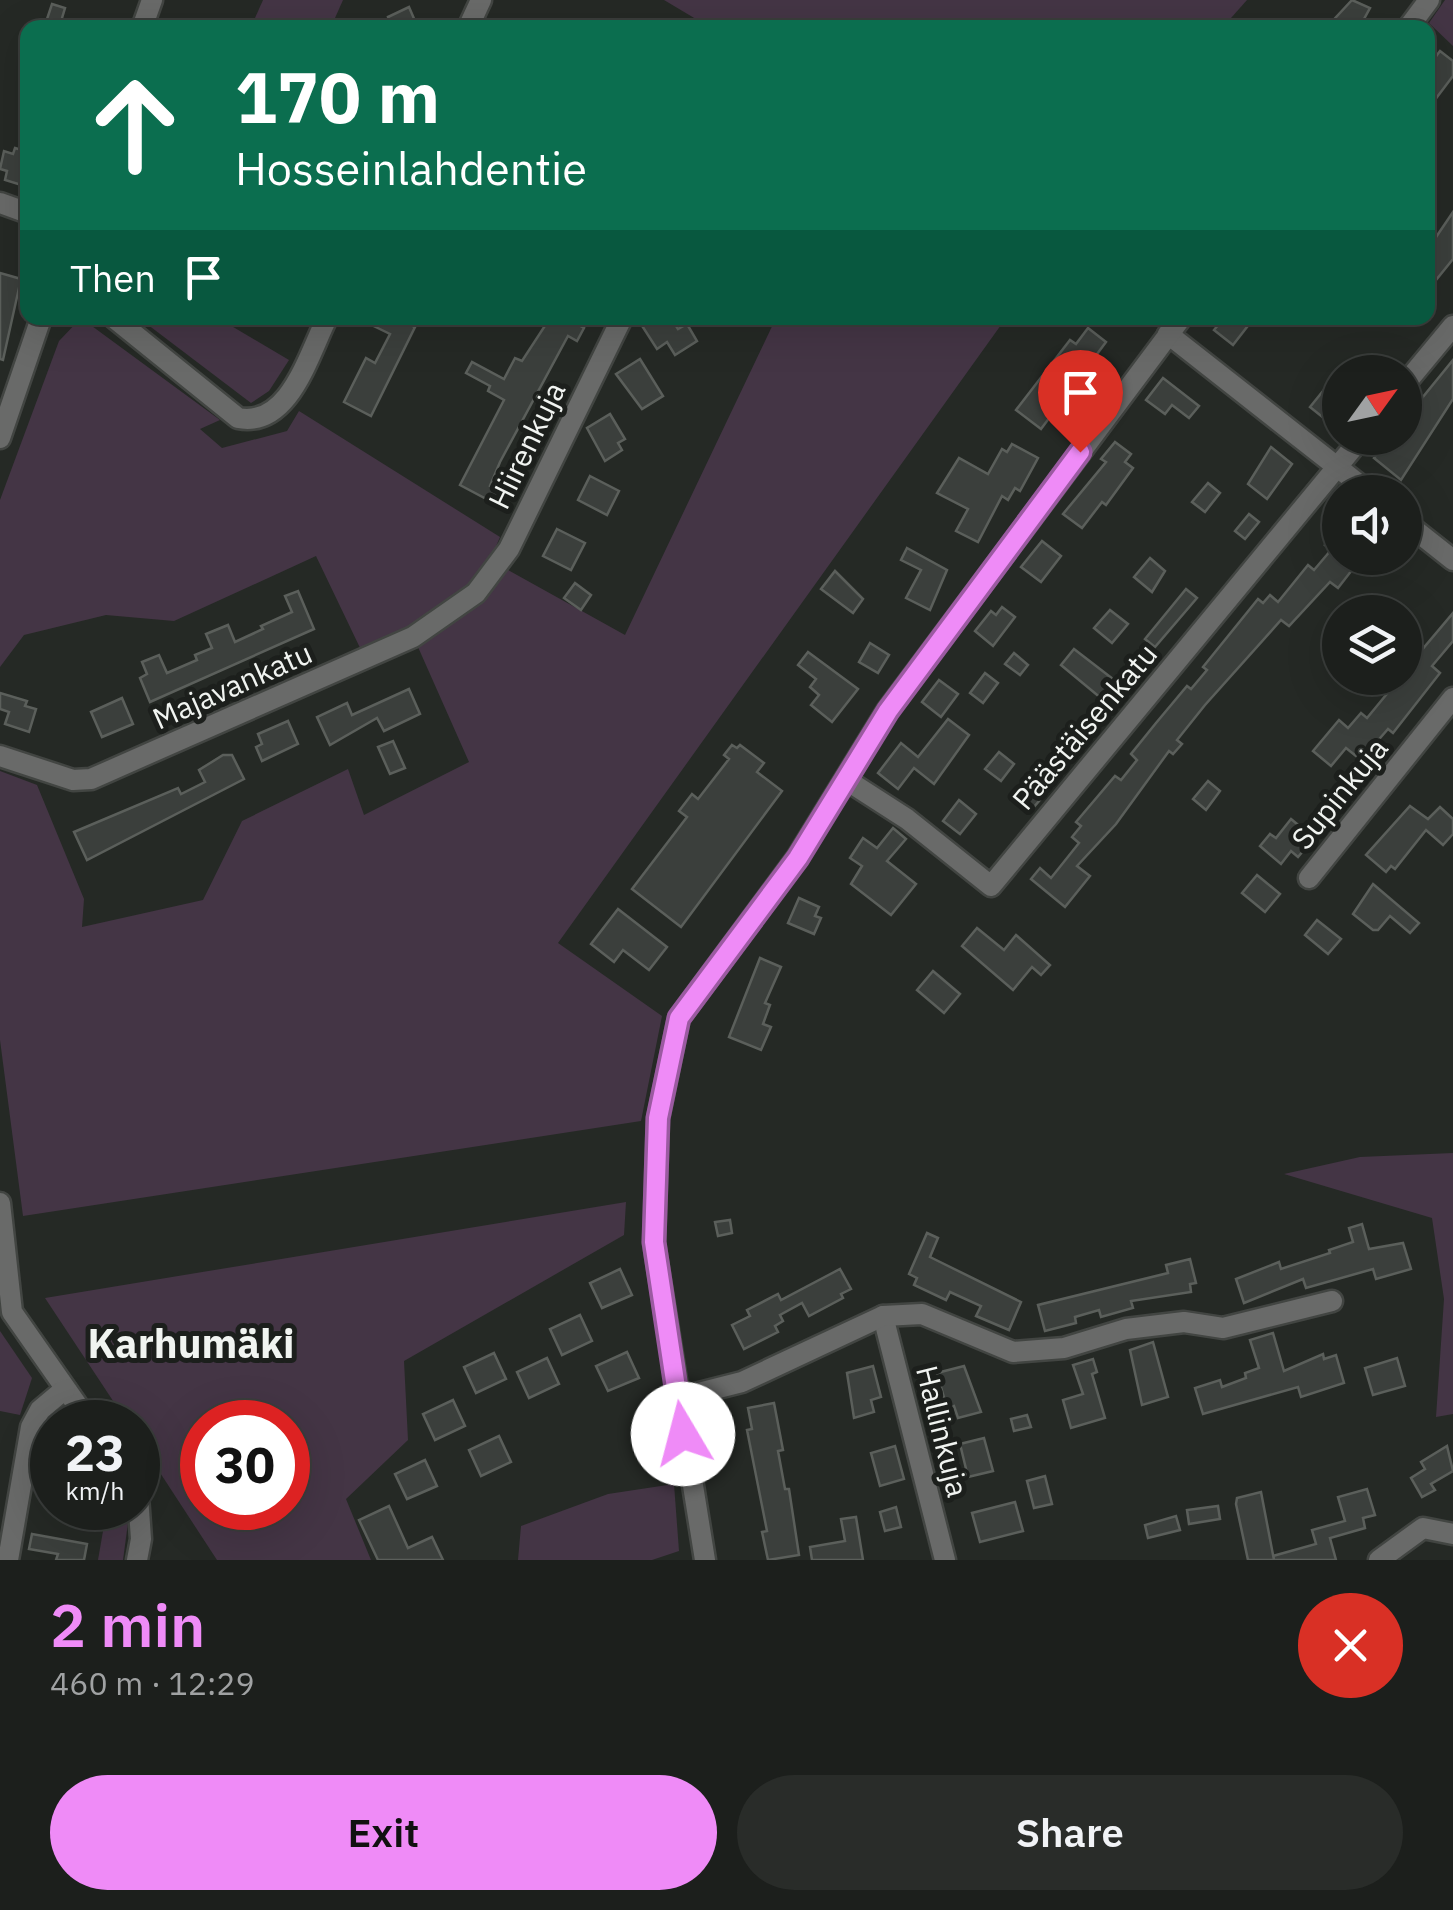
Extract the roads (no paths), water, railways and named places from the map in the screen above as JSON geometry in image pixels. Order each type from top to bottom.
[{"type":"street","points":[[0,438],[39,325]]},
{"type":"street","points":[[123,325],[238,418],[257,422],[271,415],[291,391],[324,325]]},
{"type":"street","name":"Hiirenkuja","points":[[476,593],[509,548],[619,325]]},
{"type":"street","points":[[705,1560],[654,1242],[658,1118],[679,1018],[848,781],[918,669],[1175,326],[1347,475]]},
{"type":"street","points":[[1422,363],[1453,326]]},
{"type":"street","points":[[1337,467],[1347,455]]},
{"type":"street","name":"Päästäisenkatu","points":[[848,781],[906,819],[991,886],[1337,467]]},
{"type":"street","points":[[1422,535],[1453,560]]},
{"type":"street","name":"Majavankatu","points":[[0,756],[73,780],[92,780],[413,637],[476,593]]},
{"type":"street","name":"Supinkuja","points":[[1310,878],[1453,698]]},
{"type":"street","points":[[0,1203],[6,1308],[73,1400]]},
{"type":"street","points":[[679,1398],[742,1382],[882,1316],[922,1314],[1012,1352],[1064,1348],[1126,1329],[1184,1322],[1223,1328],[1332,1300]]},
{"type":"street","name":"Hallinkuja","points":[[882,1316],[945,1560]]},
{"type":"street","points":[[8,1560],[31,1426],[40,1410],[65,1389]]},
{"type":"street","points":[[1380,1560],[1423,1528],[1453,1534]]},
{"type":"street","points":[[137,1560],[141,1530]]},
{"type":"district","name":"Karhumäki","points":[[191,1343]]}]
